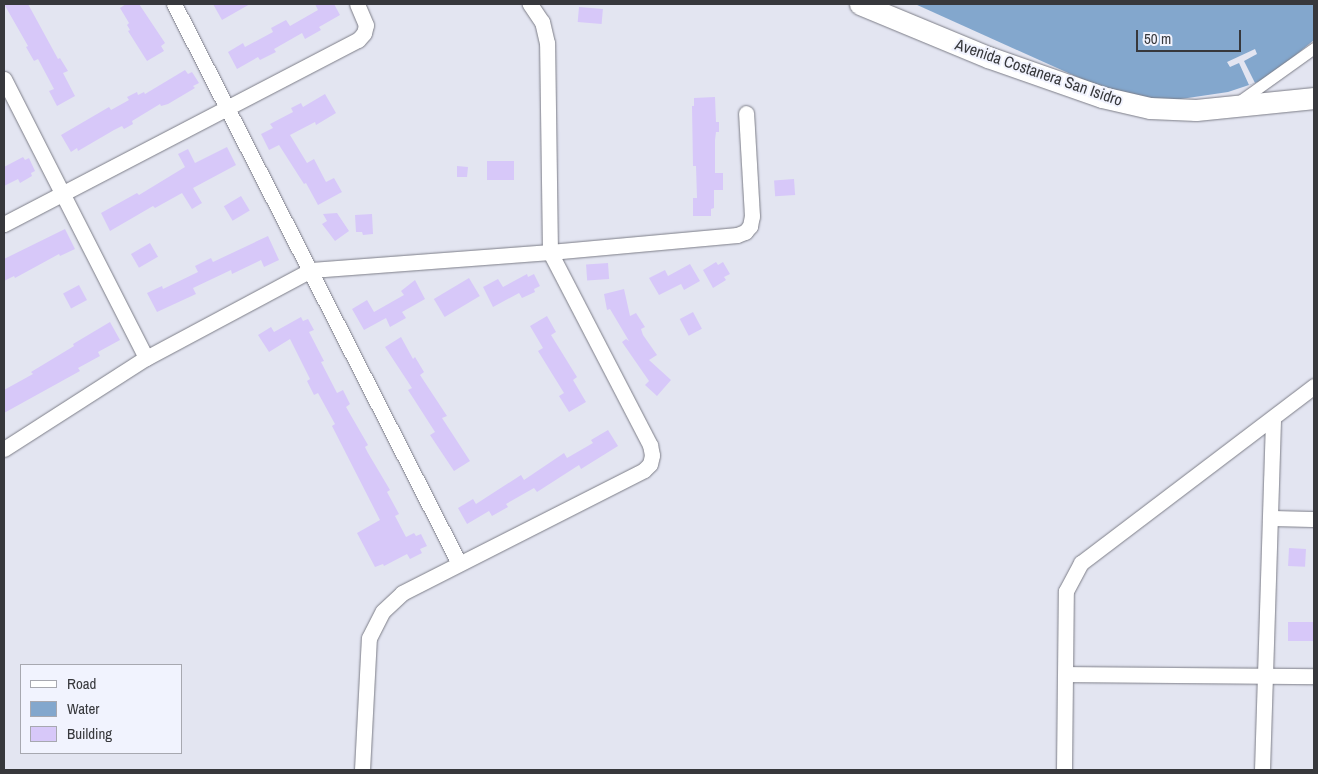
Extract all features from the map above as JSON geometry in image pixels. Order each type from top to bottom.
[{"type":"main road","name":"Avenida Costanera San Isidro","points":[[860,4],[988,57],[1102,97],[1150,108],[1196,110],[1314,98]]},
{"type":"street","points":[[174,4],[229,108],[459,563]]},
{"type":"street","points":[[4,224],[358,40],[364,33],[366,25],[357,4]]},
{"type":"street","points":[[362,770],[369,638],[383,611],[402,593],[644,470],[650,464],[652,455],[650,445],[550,252],[547,43],[542,22],[530,4]]},
{"type":"street","points":[[1233,106],[1314,48]]},
{"type":"street","points":[[4,79],[146,358]]},
{"type":"street","points":[[4,449],[146,358],[311,270],[550,252],[737,235],[744,232],[750,226],[752,216],[746,113]]},
{"type":"street","points":[[1064,770],[1066,591],[1081,563],[1314,386]]},
{"type":"street","points":[[1262,770],[1273,418]]},
{"type":"street","points":[[1270,518],[1314,519]]},
{"type":"street","points":[[1066,674],[1314,676]]},
{"type":"water","points":[[915,4],[1314,4],[1314,40],[1268,78],[1255,83],[1228,92],[1174,100],[1145,99],[1106,90]]},
{"type":"pier","points":[[1255,49],[1257,54],[1244,61],[1255,83],[1249,85],[1239,63],[1230,67],[1227,62]]},
{"type":"building","points":[[4,4],[28,4],[58,59],[60,58],[68,71],[63,73],[75,96],[57,106],[49,91],[54,89],[38,59],[34,61],[26,47],[28,46]]},
{"type":"building","points":[[126,4],[139,4],[165,43],[161,46],[164,51],[147,61],[128,31],[130,30],[127,25],[129,23],[120,8]]},
{"type":"building","points":[[213,4],[250,4],[222,20]]},
{"type":"building","points":[[315,4],[334,4],[340,15],[319,27],[321,30],[305,39],[302,33],[274,49],[276,52],[260,60],[258,57],[237,69],[228,52],[243,43],[245,47],[273,32],[271,28],[286,20],[290,26],[318,10]]},
{"type":"building","points":[[579,7],[603,9],[602,24],[578,22]]},
{"type":"building","points":[[185,70],[188,74],[192,72],[199,83],[193,86],[195,88],[168,104],[161,106],[160,104],[132,121],[133,124],[124,129],[122,126],[78,151],[77,148],[71,152],[61,135],[109,107],[111,110],[129,100],[127,97],[137,92],[138,95],[144,92],[145,94]]},
{"type":"building","points":[[325,94],[336,113],[316,125],[315,122],[290,135],[307,163],[314,159],[326,182],[334,178],[342,192],[318,205],[306,183],[304,184],[279,145],[269,150],[261,134],[273,128],[270,124],[293,112],[291,108],[301,103],[303,107]]},
{"type":"building","points":[[715,97],[716,122],[719,122],[719,132],[716,132],[715,140],[715,173],[723,173],[723,190],[714,190],[714,208],[711,209],[711,216],[693,216],[693,198],[697,198],[696,166],[693,166],[692,106],[694,106],[694,98]]},
{"type":"building","points":[[227,147],[236,165],[193,188],[202,203],[192,209],[182,193],[155,208],[153,206],[110,231],[101,213],[137,193],[139,195],[185,167],[178,154],[188,149],[195,163]]},
{"type":"building","points":[[23,157],[25,160],[29,158],[35,171],[31,173],[32,176],[20,183],[18,179],[4,186],[4,167]]},
{"type":"building","points":[[487,161],[514,161],[514,180],[487,180]]},
{"type":"building","points":[[457,166],[468,167],[467,177],[457,177]]},
{"type":"building","points":[[794,179],[795,195],[775,196],[774,180]]},
{"type":"building","points":[[241,196],[250,211],[233,221],[224,206]]},
{"type":"building","points":[[337,213],[349,231],[335,241],[322,224],[327,221],[323,214]]},
{"type":"building","points":[[372,214],[373,234],[363,235],[362,232],[356,232],[355,215]]},
{"type":"building","points":[[65,229],[75,249],[60,256],[59,254],[15,278],[14,276],[4,281],[4,259]]},
{"type":"building","points":[[268,236],[279,260],[264,267],[261,260],[232,274],[231,270],[193,288],[196,294],[157,312],[147,293],[162,286],[163,289],[198,272],[195,266],[211,258],[213,262]]},
{"type":"building","points":[[150,243],[158,257],[139,268],[131,254]]},
{"type":"building","points":[[716,262],[718,265],[723,262],[730,274],[724,277],[726,280],[713,288],[703,270]]},
{"type":"building","points":[[608,263],[609,279],[587,280],[586,265]]},
{"type":"building","points":[[690,264],[700,281],[684,290],[681,284],[659,295],[649,278],[665,270],[668,276]]},
{"type":"building","points":[[527,274],[528,277],[534,274],[540,286],[534,289],[535,292],[522,298],[519,293],[493,307],[483,287],[498,279],[503,287]]},
{"type":"building","points":[[469,278],[480,296],[445,317],[434,299]]},
{"type":"building","points":[[415,280],[425,299],[402,312],[406,318],[390,327],[386,318],[364,330],[352,309],[367,300],[374,312],[404,295],[401,291]]},
{"type":"building","points":[[79,285],[87,300],[71,308],[63,293]]},
{"type":"building","points":[[624,289],[630,316],[636,313],[645,327],[641,329],[643,335],[657,355],[649,360],[671,380],[657,396],[645,385],[649,381],[622,342],[626,339],[629,341],[610,309],[607,310],[604,294]]},
{"type":"building","points":[[693,312],[702,329],[689,336],[680,319]]},
{"type":"building","points":[[547,316],[556,332],[551,335],[577,377],[573,380],[586,402],[569,412],[559,396],[564,393],[538,351],[543,348],[530,326]]},
{"type":"building","points":[[301,317],[303,321],[308,319],[314,330],[309,332],[324,361],[321,362],[337,393],[343,390],[350,404],[346,407],[368,445],[365,447],[368,453],[390,490],[387,492],[399,514],[395,516],[406,537],[414,533],[416,536],[421,534],[427,546],[420,549],[422,553],[410,559],[407,554],[384,566],[383,564],[375,567],[357,533],[380,520],[332,426],[335,424],[318,393],[314,395],[307,381],[310,379],[290,339],[269,352],[258,335],[271,327],[274,332]]},
{"type":"building","points":[[110,322],[120,340],[98,352],[100,356],[78,368],[80,371],[4,413],[4,390],[33,374],[31,372]]},
{"type":"building","points":[[401,337],[413,359],[415,357],[424,372],[420,375],[447,416],[442,418],[470,461],[454,471],[430,435],[435,432],[408,390],[412,388],[385,347]]},
{"type":"building","points":[[608,430],[618,446],[581,469],[579,465],[537,492],[534,488],[506,504],[508,507],[492,516],[489,511],[467,524],[458,508],[473,499],[476,504],[521,475],[524,480],[564,453],[567,458],[593,443],[591,440]]},
{"type":"building","points":[[1289,548],[1306,549],[1305,567],[1288,566]]},
{"type":"building","points":[[1288,622],[1314,622],[1314,641],[1288,641]]}]
